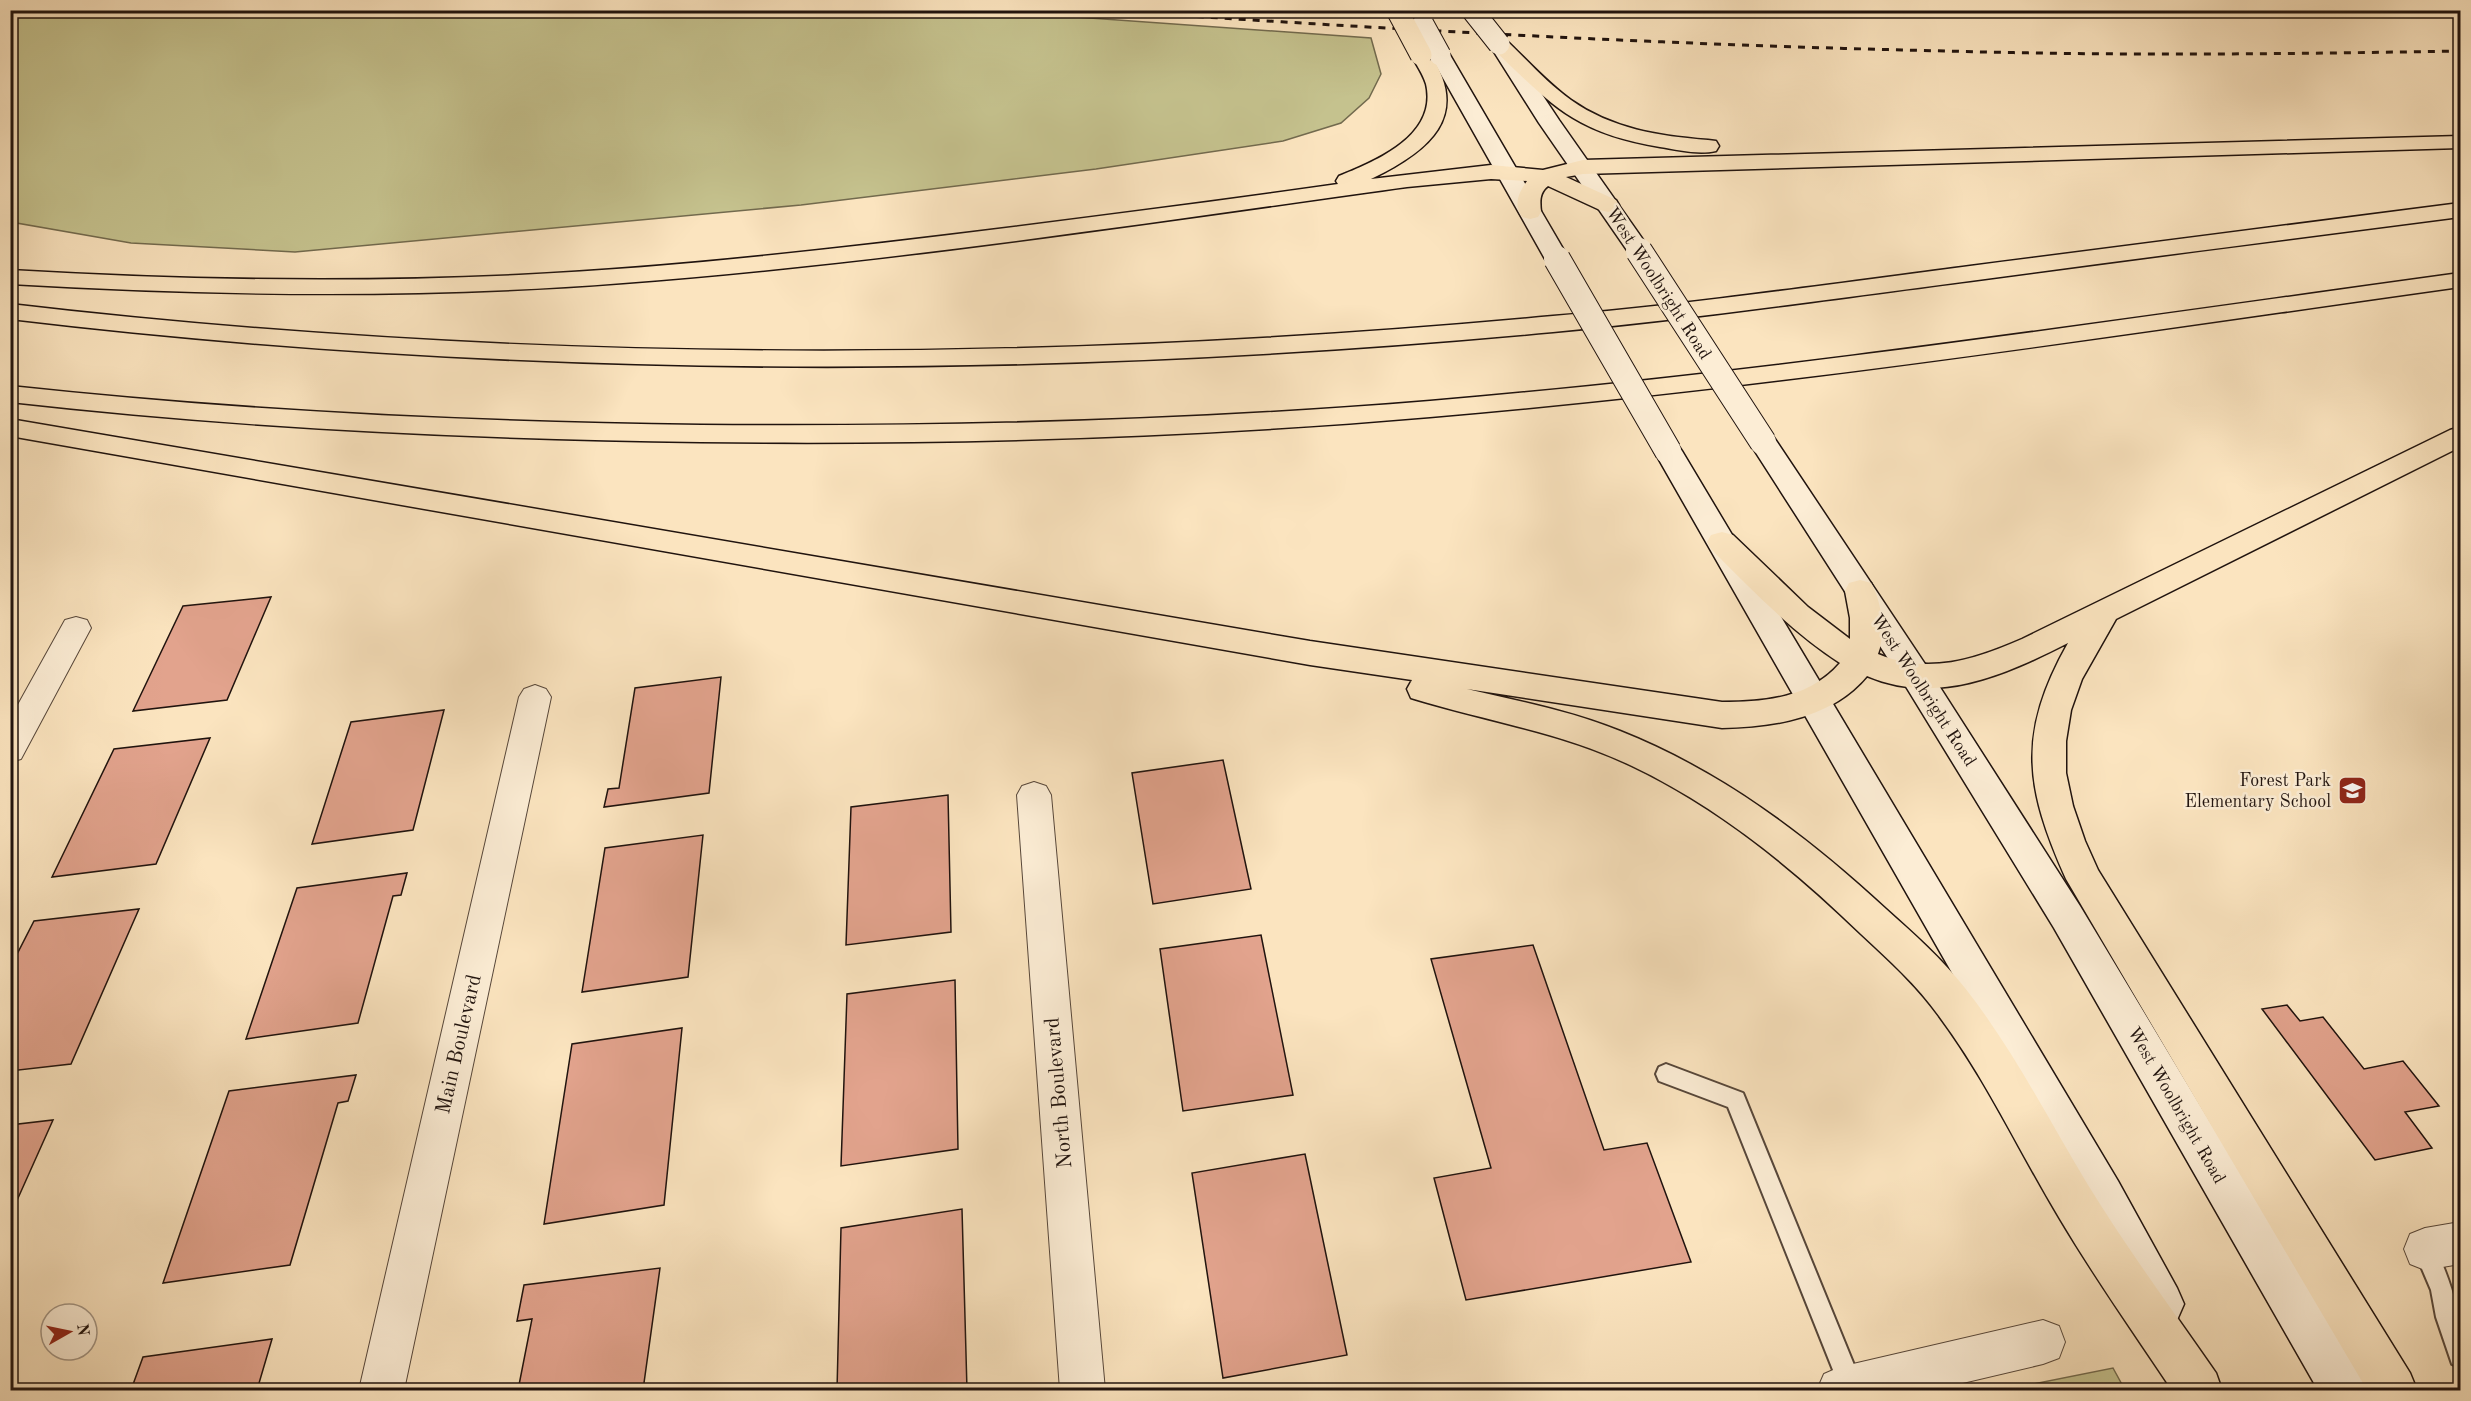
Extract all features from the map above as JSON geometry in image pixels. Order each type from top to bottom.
[{"type":"highway","points":[[1312,195],[1359,176],[1406,150],[1424,133],[1435,112],[1437,92],[1431,55],[1397,10]]},
{"type":"highway","points":[[1508,55],[1573,111],[1606,127],[1643,138],[1720,147],[2015,156]]},
{"type":"highway","points":[[1530,212],[1528,202],[1530,194],[1540,180],[1547,176],[1583,167],[2460,142]]},
{"type":"highway","points":[[10,277],[180,286],[316,288],[560,280],[691,271],[823,257],[1474,174],[1507,172],[1547,176],[1608,205]]},
{"type":"highway","points":[[10,311],[159,328],[313,340],[602,355],[891,357],[1181,350],[1371,339],[1648,314],[2460,210]]},
{"type":"highway","points":[[10,394],[111,406],[249,417],[618,432],[849,434],[1154,426],[1358,415],[1675,385],[1880,360],[2460,280]]},
{"type":"highway","points":[[10,427],[1310,653],[1722,715],[1784,711],[1813,700],[1844,679],[1860,659],[1865,645],[1867,629],[1860,591]]},
{"type":"highway","points":[[1722,542],[1806,624],[1825,639],[1860,659],[1894,672],[1916,676],[1953,676],[1990,666],[2105,612],[2460,436]]},
{"type":"highway","points":[[2105,612],[2080,648],[2054,705],[2047,755],[2055,806],[2063,831],[2084,879],[2393,1390]]},
{"type":"highway","points":[[1310,653],[1444,695],[1533,716],[1608,741],[1689,780],[1738,808],[1789,846],[1858,905],[1914,959],[1951,999],[1982,1041],[2075,1203],[2199,1390]]},
{"type":"main road","points":[[1415,10],[1431,55],[1507,172],[2103,1196],[2208,1390]]},
{"type":"main road","name":"West Woolbright Road","points":[[1472,10],[1508,55],[1522,84],[1583,167],[1916,676],[2067,917],[2344,1390]]},
{"type":"street","points":[[10,750],[76,628]]},
{"type":"street","name":"Main Boulevard","points":[[381,1390],[536,697]]},
{"type":"street","name":"North Boulevard","points":[[1034,795],[1083,1390]]},
{"type":"street","points":[[1846,1389],[2043,1342]]},
{"type":"lane","points":[[1666,1074],[1736,1100],[1846,1389]]},
{"type":"lane","points":[[2443,1246],[2442,1289],[2447,1317],[2460,1356]]},
{"type":"shaded area","points":[[978,10],[1371,38],[1381,74],[1369,98],[1341,123],[1283,141],[1096,169],[801,205],[295,252],[131,243],[11,222],[10,11]]},
{"type":"shaded area","points":[[2113,1368],[2125,1390],[2003,1390]]},
{"type":"building","points":[[271,597],[227,700],[133,711],[183,606]]},
{"type":"building","points":[[721,677],[709,793],[604,807],[608,789],[619,788],[635,688]]},
{"type":"building","points":[[444,710],[413,830],[312,844],[351,722]]},
{"type":"building","points":[[210,738],[156,864],[52,877],[114,749]]},
{"type":"building","points":[[1223,760],[1251,889],[1153,904],[1132,773]]},
{"type":"building","points":[[948,795],[951,932],[846,945],[851,807]]},
{"type":"building","points":[[703,835],[688,977],[582,992],[605,848]]},
{"type":"building","points":[[407,873],[401,895],[393,896],[358,1023],[246,1039],[297,888]]},
{"type":"building","points":[[139,909],[71,1064],[10,1071],[10,968],[34,921]]},
{"type":"building","points":[[1261,935],[1293,1095],[1183,1111],[1160,949]]},
{"type":"building","points":[[1533,945],[1604,1150],[1647,1143],[1691,1262],[1466,1300],[1434,1178],[1491,1168],[1431,959]]},
{"type":"building","points":[[955,980],[958,1149],[841,1166],[847,994]]},
{"type":"building","points":[[2287,1005],[2300,1021],[2323,1017],[2364,1069],[2403,1061],[2439,1106],[2405,1112],[2432,1148],[2375,1160],[2262,1009]]},
{"type":"building","points":[[682,1028],[664,1205],[544,1224],[572,1044]]},
{"type":"building","points":[[356,1075],[348,1101],[338,1103],[290,1265],[163,1283],[229,1091]]},
{"type":"building","points":[[53,1120],[10,1216],[10,1125]]},
{"type":"building","points":[[1305,1154],[1347,1355],[1223,1378],[1192,1173]]},
{"type":"building","points":[[962,1209],[967,1390],[837,1390],[841,1228]]},
{"type":"building","points":[[660,1268],[643,1390],[518,1390],[532,1319],[517,1321],[524,1285]]},
{"type":"building","points":[[272,1339],[257,1390],[131,1390],[143,1357]]},
{"type":"railway","points":[[1099,10],[1311,24],[1735,45],[2011,53],[2268,54],[2460,51]]},
{"type":"place","name":"Forest Park Elementary School","points":[[2352,790]]}]
